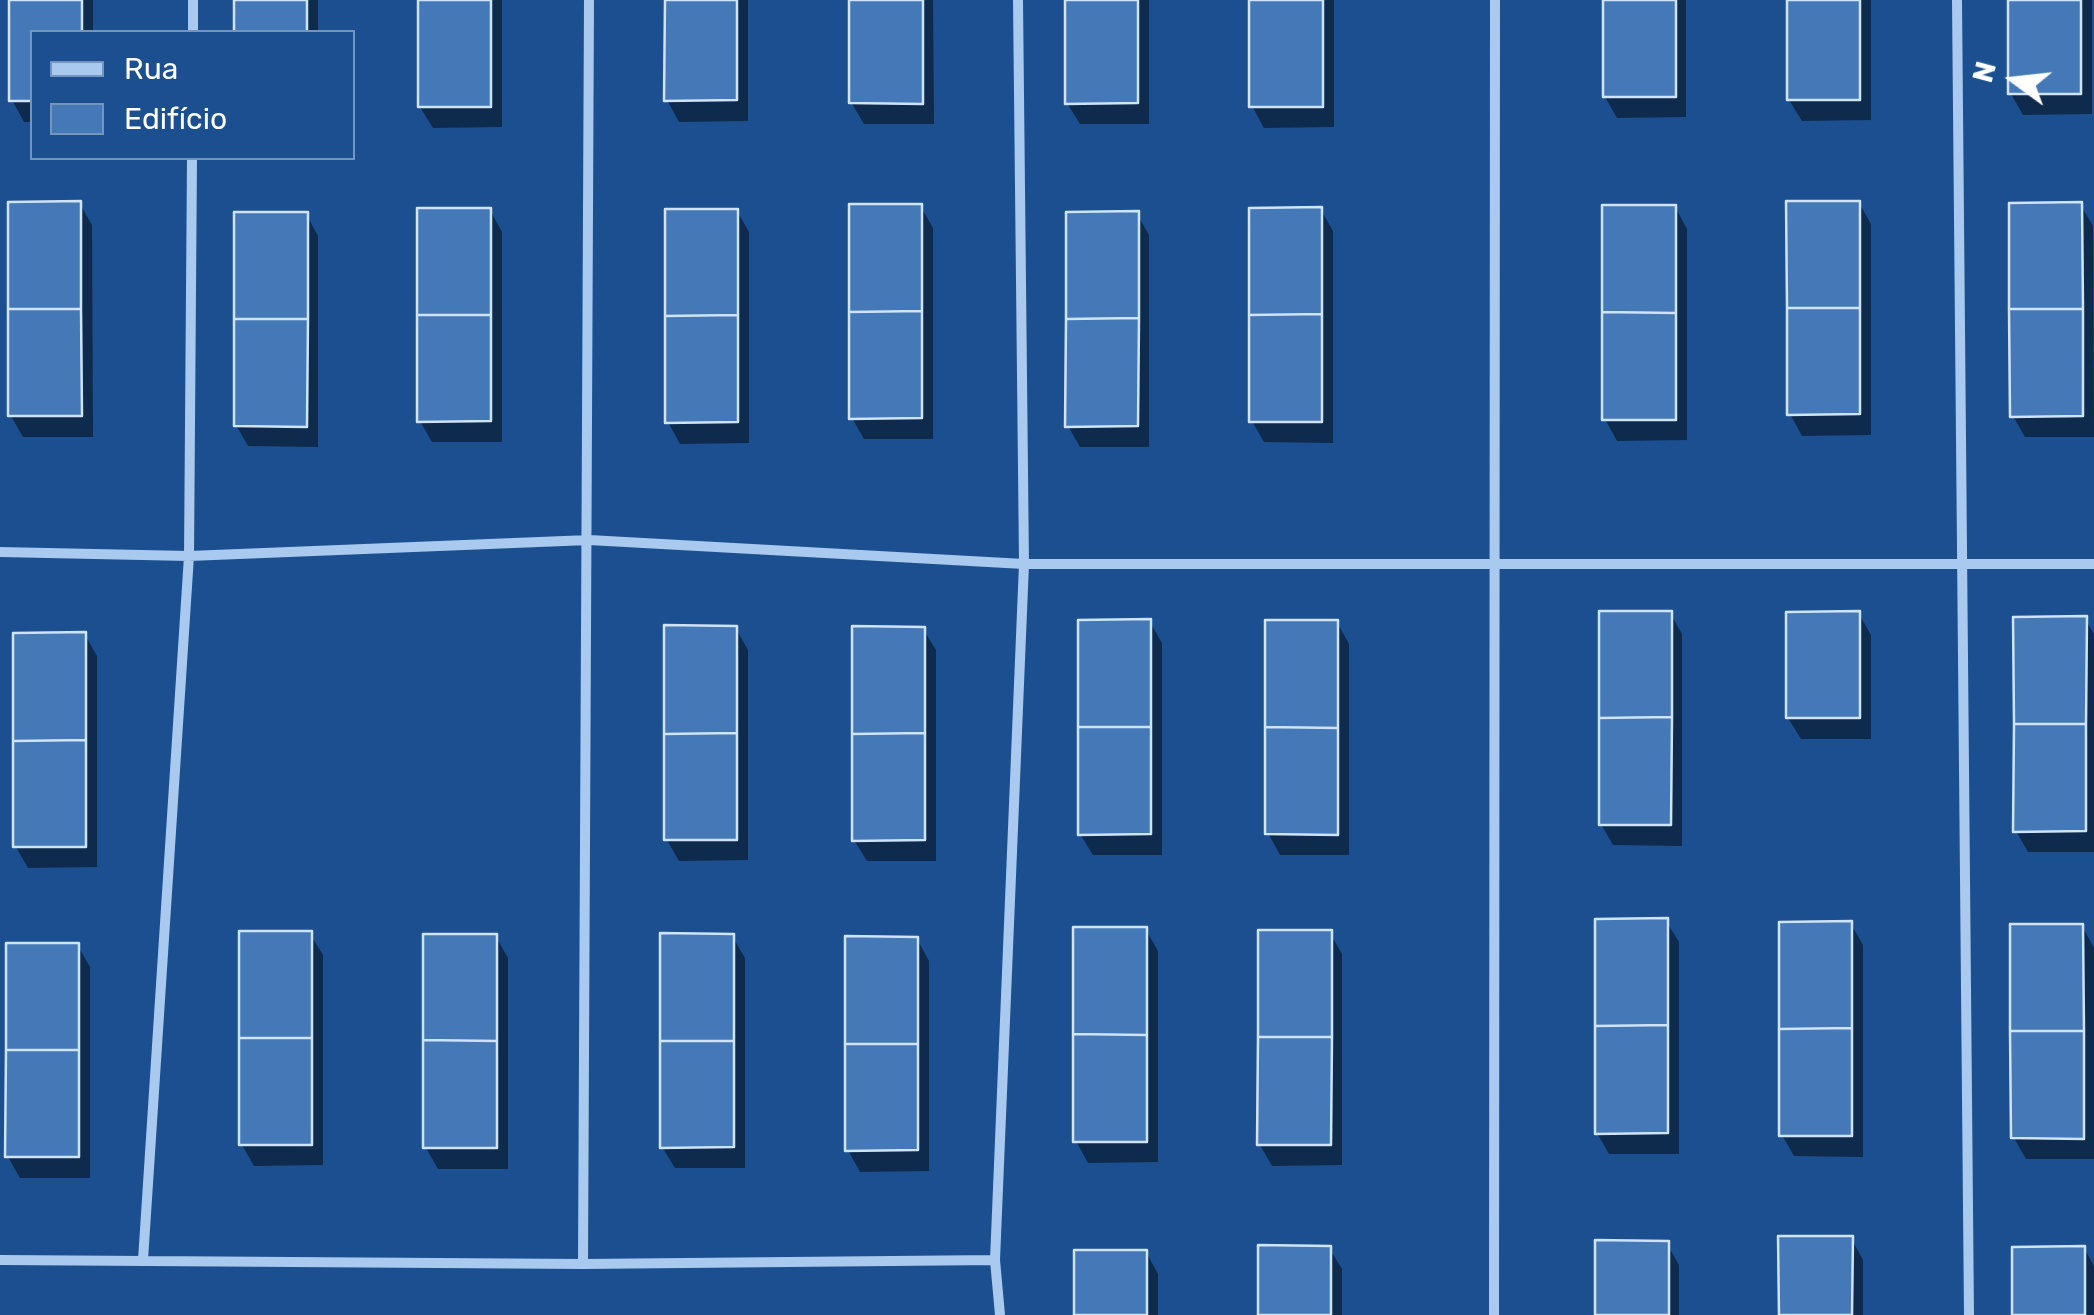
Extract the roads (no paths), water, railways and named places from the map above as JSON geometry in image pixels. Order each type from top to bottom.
[{"type":"street","points":[[193,30],[194,0]]},
{"type":"street","points":[[583,1264],[588,0]]},
{"type":"street","points":[[1000,1315],[995,1260],[1024,564],[1018,0]]},
{"type":"street","points":[[1494,1315],[1495,0]]},
{"type":"street","points":[[1956,0],[1969,1315]]},
{"type":"street","points":[[143,1260],[189,556],[192,160]]},
{"type":"street","points":[[0,552],[189,556],[588,540],[1024,564],[2094,564]]},
{"type":"street","points":[[0,1260],[583,1264],[995,1260]]}]
